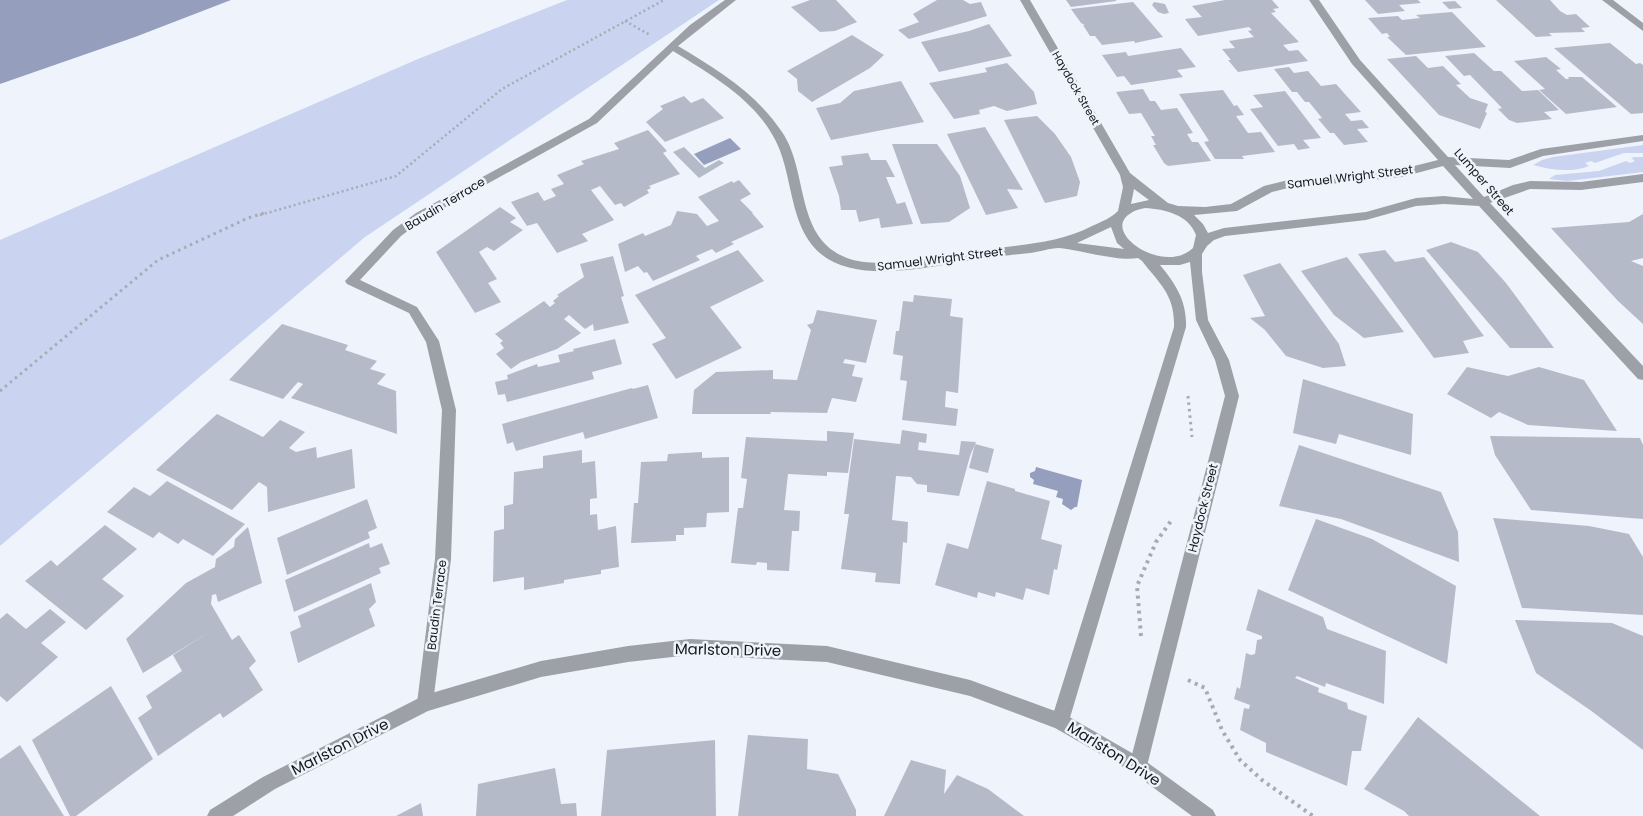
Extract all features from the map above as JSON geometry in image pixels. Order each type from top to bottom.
[{"type":"street","name":"Baudin Terrace","points":[[425,703],[443,559],[449,410],[432,341],[413,310],[350,280],[397,233],[420,216],[593,121],[618,100],[673,46],[709,15],[730,0]]},
{"type":"street","name":"Haydock Street","points":[[1026,0],[1126,175],[1129,187],[1121,215]]},
{"type":"street","name":"Lumper Street","points":[[1314,0],[1356,62],[1482,202],[1643,375]]},
{"type":"street","points":[[1607,0],[1643,28]]},
{"type":"street","name":"Samuel Wright Street","points":[[673,46],[741,92],[767,120],[780,137],[787,152],[810,234],[824,249],[840,260],[860,266],[889,267],[1054,245],[1075,238],[1121,215]]},
{"type":"street","name":"Samuel Wright Street","points":[[1174,209],[1220,211],[1242,204],[1276,186],[1402,173],[1447,161],[1510,164],[1541,152],[1643,138]]},
{"type":"street","name":"Haydock Street","points":[[1126,175],[1152,197],[1174,209]]},
{"type":"street","points":[[1143,257],[1175,262],[1190,257],[1210,237],[1224,232],[1366,216],[1416,202],[1432,200],[1482,202],[1517,188],[1530,185],[1581,186],[1643,178]]},
{"type":"street","points":[[1060,721],[1180,327],[1180,307],[1176,296],[1143,257],[1120,239],[1116,227],[1121,215],[1130,208],[1145,204],[1174,209],[1197,225],[1202,237],[1199,248]]},
{"type":"street","name":"Samuel Wright Street","points":[[1054,245],[1143,257]]},
{"type":"street","name":"Haydock Street","points":[[1138,766],[1232,396],[1222,360],[1202,320],[1196,272],[1199,248]]},
{"type":"street","name":"Marlston Drive","points":[[216,816],[269,783],[425,703],[541,669],[628,654],[690,647],[826,654],[895,668],[970,688],[1060,721],[1138,766],[1208,816]]},
{"type":"path","points":[[0,391],[158,260],[248,218],[396,176],[502,90],[664,0]]},
{"type":"shaded area","points":[[0,0],[231,0],[135,37],[0,84]]},
{"type":"shaded area","points":[[567,0],[719,0],[365,237],[0,546],[0,240],[418,59]]},
{"type":"shaded area","points":[[730,138],[741,149],[704,165],[694,154]]},
{"type":"shaded area","points":[[1643,145],[1643,153],[1624,153],[1595,163],[1591,161],[1585,163],[1589,166],[1575,170],[1533,165],[1553,157]]},
{"type":"shaded area","points":[[1643,157],[1643,172],[1568,181],[1549,179],[1555,175],[1599,171],[1626,161],[1630,163],[1635,161],[1631,158]]},
{"type":"shaded area","points":[[1036,467],[1082,480],[1077,507],[1071,510],[1062,504],[1063,499],[1056,497],[1058,491],[1033,484],[1034,480],[1030,477],[1030,473],[1035,471]]},
{"type":"building","points":[[810,0],[836,0],[857,22],[835,31],[820,32],[791,7]]},
{"type":"building","points":[[937,0],[963,0],[970,4],[981,2],[987,16],[909,39],[898,30],[919,22],[913,14]]},
{"type":"building","points":[[1066,0],[1116,0],[1116,1],[1071,7]]},
{"type":"building","points":[[1225,0],[1272,0],[1279,8],[1273,9],[1276,12],[1271,13],[1299,42],[1283,45],[1289,51],[1298,50],[1308,61],[1238,72],[1222,49],[1235,48],[1229,41],[1254,37],[1248,31],[1252,30],[1249,27],[1198,36],[1185,19],[1202,17],[1192,6]]},
{"type":"building","points":[[1365,0],[1418,0],[1421,3],[1399,5],[1405,11],[1378,14]]},
{"type":"building","points":[[1496,0],[1550,0],[1560,11],[1567,15],[1576,14],[1590,27],[1581,28],[1585,32],[1549,33],[1552,36],[1536,37]]},
{"type":"building","points":[[1455,1],[1462,8],[1449,9],[1442,2]]},
{"type":"building","points":[[1133,2],[1163,37],[1135,43],[1134,41],[1102,45],[1095,36],[1090,36],[1083,25],[1085,25],[1081,23],[1071,9]]},
{"type":"building","points":[[1154,2],[1165,4],[1169,13],[1158,12],[1152,5]]},
{"type":"building","points":[[1452,12],[1486,47],[1406,55],[1387,37],[1390,37],[1387,33],[1382,34],[1368,18],[1398,16],[1402,20],[1420,18],[1416,15]]},
{"type":"building","points":[[989,24],[1012,56],[939,72],[921,42],[969,31]]},
{"type":"building","points":[[852,35],[884,55],[870,68],[812,102],[798,91],[797,79],[787,71]]},
{"type":"building","points":[[1610,43],[1636,64],[1640,63],[1643,65],[1643,113],[1631,114],[1554,48]]},
{"type":"building","points":[[1181,48],[1196,67],[1177,70],[1183,77],[1131,85],[1124,76],[1117,77],[1102,55],[1126,52],[1128,56]]},
{"type":"building","points":[[1474,53],[1494,71],[1501,71],[1522,91],[1538,90],[1559,110],[1544,112],[1552,119],[1517,123],[1509,120],[1498,109],[1502,108],[1470,75],[1464,76],[1445,56]]},
{"type":"building","points":[[1416,56],[1428,68],[1443,66],[1461,84],[1456,85],[1470,98],[1488,104],[1485,112],[1487,113],[1480,129],[1439,115],[1387,59]]},
{"type":"building","points":[[1546,57],[1561,69],[1556,70],[1566,79],[1569,79],[1568,77],[1582,77],[1617,107],[1566,114],[1539,90],[1545,89],[1514,61]]},
{"type":"building","points":[[1007,63],[1034,92],[1037,104],[1007,111],[994,106],[979,110],[980,114],[954,119],[929,83],[987,72],[985,68]]},
{"type":"building","points":[[1289,67],[1294,73],[1308,71],[1321,86],[1336,84],[1361,112],[1345,114],[1351,121],[1362,120],[1369,128],[1357,129],[1368,142],[1344,145],[1334,133],[1330,133],[1318,119],[1322,118],[1309,102],[1305,102],[1297,92],[1292,92],[1274,69]]},
{"type":"building","points":[[901,81],[924,122],[831,140],[816,108],[840,103],[854,91]]},
{"type":"building","points":[[1143,89],[1150,101],[1155,101],[1161,110],[1177,108],[1193,133],[1187,134],[1192,142],[1198,142],[1211,161],[1168,166],[1164,163],[1153,145],[1156,145],[1151,136],[1155,136],[1141,113],[1129,114],[1116,92]]},
{"type":"building","points":[[1223,90],[1234,106],[1237,105],[1244,115],[1236,116],[1248,133],[1261,132],[1275,152],[1242,156],[1244,159],[1215,159],[1204,142],[1209,141],[1179,94]]},
{"type":"building","points":[[1285,91],[1321,138],[1303,140],[1310,148],[1298,150],[1294,144],[1278,146],[1250,109],[1263,107],[1253,95]]},
{"type":"building","points":[[684,96],[691,103],[703,98],[724,118],[665,142],[646,122],[663,109],[660,106]]},
{"type":"building","points":[[1037,116],[1055,134],[1071,157],[1080,182],[1077,196],[1045,203],[1004,120]]},
{"type":"building","points":[[985,127],[1023,190],[1007,189],[1018,208],[986,215],[947,134]]},
{"type":"building","points":[[648,130],[667,151],[663,153],[680,174],[649,186],[651,188],[647,190],[649,193],[624,207],[621,203],[615,205],[600,186],[591,190],[614,220],[582,234],[588,241],[557,253],[537,223],[527,226],[511,202],[538,192],[544,201],[556,196],[551,189],[564,184],[557,175],[584,164],[581,161],[619,149],[614,143]]},
{"type":"building","points":[[892,144],[937,144],[960,176],[970,208],[949,222],[921,224]]},
{"type":"building","points":[[684,147],[705,168],[719,160],[724,163],[699,178],[673,152]]},
{"type":"building","points":[[868,153],[871,160],[886,160],[895,177],[886,177],[897,204],[905,202],[913,224],[881,228],[879,218],[859,222],[856,210],[841,210],[839,196],[829,167],[843,165],[841,156]]},
{"type":"building","points":[[739,180],[751,194],[740,200],[764,227],[731,242],[734,244],[716,253],[712,249],[696,256],[700,260],[653,281],[647,272],[644,273],[638,266],[625,272],[618,244],[643,233],[645,236],[671,225],[677,211],[697,214],[707,226],[719,221],[698,197],[732,181],[733,183]]},
{"type":"building","points":[[500,207],[516,218],[510,222],[523,230],[494,251],[487,247],[479,252],[497,279],[488,283],[501,302],[475,313],[436,252]]},
{"type":"building","points":[[1643,214],[1643,258],[1631,261],[1643,266],[1643,324],[1618,301],[1551,228],[1629,222]]},
{"type":"building","points":[[1451,242],[1478,252],[1506,283],[1554,348],[1510,348],[1426,250]]},
{"type":"building","points":[[738,250],[764,281],[710,307],[742,348],[676,379],[652,344],[666,338],[635,295]]},
{"type":"building","points":[[1385,250],[1395,262],[1424,257],[1484,336],[1463,341],[1469,353],[1434,358],[1358,254]]},
{"type":"building","points":[[613,256],[624,296],[621,297],[629,323],[594,331],[593,324],[585,329],[569,315],[564,319],[581,333],[557,349],[521,362],[511,369],[496,354],[504,348],[500,343],[503,341],[495,334],[544,301],[550,307],[555,303],[553,301],[559,296],[557,295],[584,277],[580,264]]},
{"type":"building","points":[[1347,257],[1404,332],[1364,338],[1334,315],[1301,271]]},
{"type":"building","points":[[1280,263],[1339,344],[1346,366],[1323,368],[1286,356],[1265,330],[1250,318],[1265,316],[1243,275]]},
{"type":"building","points":[[914,295],[952,299],[950,316],[963,318],[958,393],[946,391],[945,407],[958,409],[956,426],[902,420],[907,381],[900,380],[903,356],[893,354],[896,331],[899,331],[903,301],[913,302]]},
{"type":"building","points":[[817,310],[877,320],[866,363],[845,359],[843,363],[855,365],[852,376],[863,378],[856,402],[832,398],[827,413],[692,414],[694,390],[716,372],[773,370],[773,379],[797,380],[811,330],[807,325],[813,323]]},
{"type":"building","points":[[282,324],[348,345],[345,350],[377,361],[370,369],[386,374],[377,384],[396,391],[397,434],[291,398],[303,384],[298,382],[283,399],[229,380]]},
{"type":"building","points":[[615,339],[622,364],[592,372],[594,379],[507,402],[505,394],[498,395],[495,382],[508,379],[507,375],[537,364],[538,367],[560,362],[558,355],[574,351],[573,349]]},
{"type":"building","points":[[1467,367],[1508,376],[1539,367],[1584,380],[1617,431],[1528,425],[1499,412],[1491,418],[1447,394]]},
{"type":"building","points":[[1303,379],[1413,414],[1411,455],[1339,434],[1336,444],[1293,433]]},
{"type":"building","points":[[648,385],[658,418],[585,439],[583,432],[516,451],[513,442],[507,444],[502,424]]},
{"type":"building","points":[[217,414],[263,437],[280,420],[305,432],[289,448],[296,452],[316,447],[317,458],[352,449],[355,488],[268,512],[267,487],[259,482],[232,510],[156,470]]},
{"type":"building","points":[[902,430],[927,434],[926,443],[919,442],[918,450],[959,455],[961,441],[976,442],[970,456],[959,496],[927,492],[927,485],[917,484],[911,477],[896,476],[892,520],[908,522],[907,543],[903,542],[900,584],[875,582],[876,573],[841,569],[849,514],[844,514],[854,439],[900,444]]},
{"type":"building","points":[[827,431],[854,433],[848,473],[827,472],[827,476],[788,474],[784,510],[800,511],[799,531],[792,531],[789,571],[767,570],[767,563],[757,562],[756,565],[731,563],[738,508],[743,508],[747,479],[741,478],[746,437],[827,441]]},
{"type":"building","points":[[1490,436],[1640,438],[1643,445],[1643,519],[1531,510],[1495,455]]},
{"type":"building","points":[[975,444],[994,449],[988,473],[969,468]]},
{"type":"building","points":[[1299,445],[1441,492],[1458,532],[1459,562],[1341,519],[1279,506]]},
{"type":"building","points":[[582,450],[582,463],[595,461],[597,498],[590,499],[590,515],[597,514],[598,530],[616,526],[619,567],[601,570],[601,574],[564,580],[564,583],[524,590],[524,577],[493,582],[494,531],[504,529],[504,506],[513,504],[514,472],[543,468],[543,456]]},
{"type":"building","points":[[702,452],[702,458],[729,457],[729,512],[707,513],[706,527],[684,528],[684,535],[676,535],[676,541],[631,543],[634,503],[638,503],[641,462],[667,461],[668,454]]},
{"type":"building","points":[[167,481],[245,524],[213,556],[183,539],[178,544],[159,532],[153,538],[107,512],[134,487],[150,496]]},
{"type":"building","points":[[987,481],[1050,501],[1041,539],[1062,545],[1057,570],[1054,569],[1049,595],[1026,588],[1023,600],[996,592],[995,597],[978,592],[977,598],[935,585],[947,543],[968,549]]},
{"type":"building","points":[[367,499],[377,528],[368,532],[370,538],[287,575],[277,538]]},
{"type":"building","points":[[1493,518],[1589,526],[1629,534],[1643,557],[1643,615],[1522,608]]},
{"type":"building","points":[[1316,519],[1372,539],[1456,586],[1447,664],[1288,590]]},
{"type":"building","points":[[105,525],[137,549],[102,579],[124,596],[86,630],[25,581],[51,560],[57,566]]},
{"type":"building","points":[[248,527],[262,583],[218,602],[216,594],[212,595],[211,604],[232,640],[239,635],[256,661],[249,668],[263,690],[223,718],[220,713],[158,756],[138,718],[152,708],[146,696],[182,671],[173,655],[209,632],[143,673],[126,639],[186,583],[215,567],[216,559],[234,547],[235,539]]},
{"type":"building","points":[[369,543],[370,548],[382,543],[390,564],[379,568],[381,573],[294,612],[285,580]]},
{"type":"building","points":[[371,583],[376,602],[369,609],[375,626],[298,663],[290,632],[301,627],[298,616]]},
{"type":"building","points":[[1258,589],[1323,617],[1327,629],[1386,651],[1384,704],[1326,683],[1325,687],[1297,676],[1295,678],[1319,688],[1318,692],[1347,703],[1348,709],[1367,716],[1361,751],[1352,751],[1347,786],[1266,752],[1266,743],[1240,730],[1244,708],[1249,709],[1250,705],[1234,699],[1237,687],[1240,689],[1246,653],[1255,654],[1257,640],[1262,639],[1262,636],[1246,630]]},
{"type":"building","points":[[50,609],[66,622],[41,643],[58,657],[7,702],[0,696],[0,619],[7,613],[26,629]]},
{"type":"building","points":[[1515,620],[1612,623],[1643,636],[1643,750],[1590,710],[1536,673]]},
{"type":"building","points":[[111,686],[153,759],[76,816],[70,816],[32,740]]},
{"type":"building","points":[[1418,717],[1540,816],[1409,816],[1404,811],[1364,789]]},
{"type":"building","points":[[748,735],[808,739],[807,769],[838,774],[856,810],[856,816],[738,816]]},
{"type":"building","points":[[715,740],[716,816],[601,816],[607,750]]},
{"type":"building","points":[[20,745],[64,816],[0,816],[0,759]]},
{"type":"building","points":[[911,760],[946,770],[944,794],[957,775],[988,789],[1024,816],[884,816]]},
{"type":"building","points":[[555,768],[561,804],[576,803],[577,816],[476,816],[478,784]]},
{"type":"building","points":[[421,803],[423,816],[396,816]]}]
